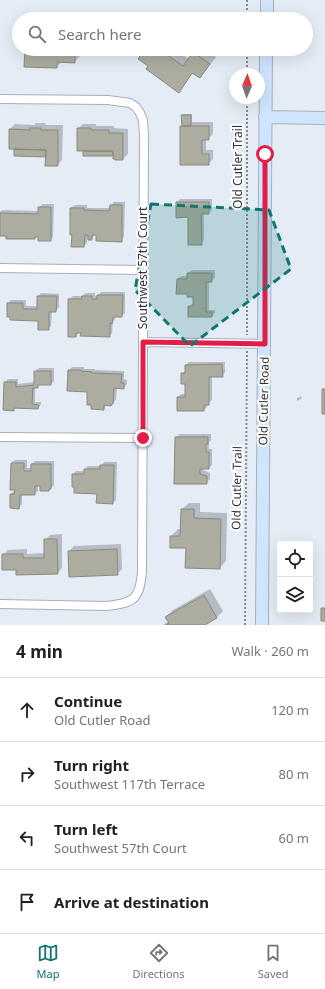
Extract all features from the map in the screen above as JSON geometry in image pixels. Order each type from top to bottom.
[{"type":"main road","points":[[267,0],[267,12]]},
{"type":"main road","name":"Old Cutler Road","points":[[262,625],[266,56]]},
{"type":"main road","points":[[265,117],[325,118]]},
{"type":"street","name":"Southwest 57th Court","points":[[0,99],[108,100],[130,103],[136,107],[140,113],[144,128],[142,580],[139,590],[135,598],[128,602],[107,606],[0,604]]},
{"type":"street","points":[[0,268],[144,270]]},
{"type":"street","points":[[143,342],[265,344]]},
{"type":"street","points":[[0,436],[143,438]]},
{"type":"path","points":[[247,0],[247,12]]},
{"type":"path","points":[[247,56],[247,68]]},
{"type":"path","name":"Old Cutler Trail","points":[[247,104],[247,332]]},
{"type":"path","name":"Old Cutler Trail","points":[[245,625],[247,351]]},
{"type":"highlighted area","points":[[151,204],[269,210],[291,269],[190,346],[135,290]]},
{"type":"building","points":[[25,56],[75,56],[75,63],[57,62],[57,68],[24,67]]},
{"type":"building","points":[[140,56],[169,56],[183,66],[190,56],[199,56],[210,64],[200,78],[192,73],[179,93],[146,69],[148,66],[138,59]]},
{"type":"building","points":[[181,115],[191,115],[191,126],[182,126]]},
{"type":"building","points":[[180,126],[209,126],[209,140],[202,140],[202,154],[209,154],[209,165],[180,165]]},
{"type":"building","points":[[30,128],[41,128],[41,130],[58,130],[58,166],[45,166],[46,150],[9,149],[9,129],[30,130]]},
{"type":"building","points":[[77,128],[109,130],[109,133],[123,133],[123,160],[113,159],[113,151],[77,151]]},
{"type":"building","points":[[14,149],[46,150],[46,157],[14,156]]},
{"type":"building","points":[[83,151],[113,151],[113,156],[83,156]]},
{"type":"building","points":[[176,202],[209,202],[209,214],[201,214],[202,245],[188,245],[188,217],[176,218]]},
{"type":"building","points":[[110,205],[122,205],[122,242],[96,241],[96,235],[92,235],[92,240],[88,240],[88,235],[85,235],[84,247],[71,247],[72,235],[70,235],[70,208],[109,211]]},
{"type":"building","points":[[38,207],[51,207],[51,241],[38,241],[38,237],[35,237],[35,239],[6,239],[6,236],[0,236],[0,213],[38,214]]},
{"type":"building","points":[[187,273],[212,273],[212,282],[206,282],[206,312],[212,312],[212,317],[188,317],[188,306],[193,306],[193,297],[187,297],[187,294],[176,294],[177,279],[187,279]]},
{"type":"building","points":[[97,295],[123,295],[122,317],[113,317],[112,324],[110,323],[110,337],[80,336],[81,333],[76,333],[76,337],[68,337],[68,299],[81,299],[82,296],[92,296],[92,299],[97,299]]},
{"type":"building","points":[[37,296],[57,296],[56,312],[49,312],[49,330],[38,330],[38,321],[10,320],[10,317],[7,317],[7,303],[23,303],[23,309],[37,309]]},
{"type":"building","points":[[222,364],[223,377],[209,377],[209,405],[204,405],[204,411],[177,411],[177,397],[185,397],[185,384],[181,384],[181,373],[185,373],[185,365]]},
{"type":"building","points":[[68,370],[81,370],[92,373],[122,374],[121,383],[124,383],[124,389],[114,388],[113,404],[111,406],[104,405],[104,410],[91,409],[91,405],[87,405],[87,392],[67,391]]},
{"type":"building","points":[[34,371],[51,371],[51,385],[38,385],[38,388],[33,388],[32,404],[39,405],[38,409],[14,408],[14,411],[3,410],[4,382],[16,382],[16,387],[34,385]]},
{"type":"building","points":[[322,389],[325,389],[325,414],[322,414]]},
{"type":"building","points":[[175,437],[208,437],[206,452],[209,452],[209,469],[200,469],[200,474],[207,476],[207,484],[174,484]]},
{"type":"building","points":[[11,463],[24,463],[24,471],[31,471],[31,464],[51,464],[51,489],[49,489],[49,491],[40,491],[40,486],[35,486],[35,495],[20,495],[19,509],[10,508],[10,494],[14,494],[15,490],[10,490]]},
{"type":"building","points":[[100,465],[114,465],[113,504],[96,503],[97,494],[74,493],[74,487],[72,487],[72,474],[84,474],[84,469],[100,469]]},
{"type":"building","points":[[181,509],[194,509],[194,518],[221,519],[220,569],[185,568],[186,548],[170,548],[170,536],[180,536]]},
{"type":"building","points":[[44,539],[57,539],[58,574],[16,575],[16,570],[2,570],[2,554],[23,554],[23,558],[44,558]]},
{"type":"building","points":[[117,549],[118,575],[69,577],[68,551]]},
{"type":"building","points":[[204,595],[217,618],[205,625],[166,625],[169,623],[165,617]]},
{"type":"building","points":[[321,608],[325,608],[325,621],[321,621]]},
{"type":"route","points":[[143,438],[143,342],[265,344],[265,154]]}]
